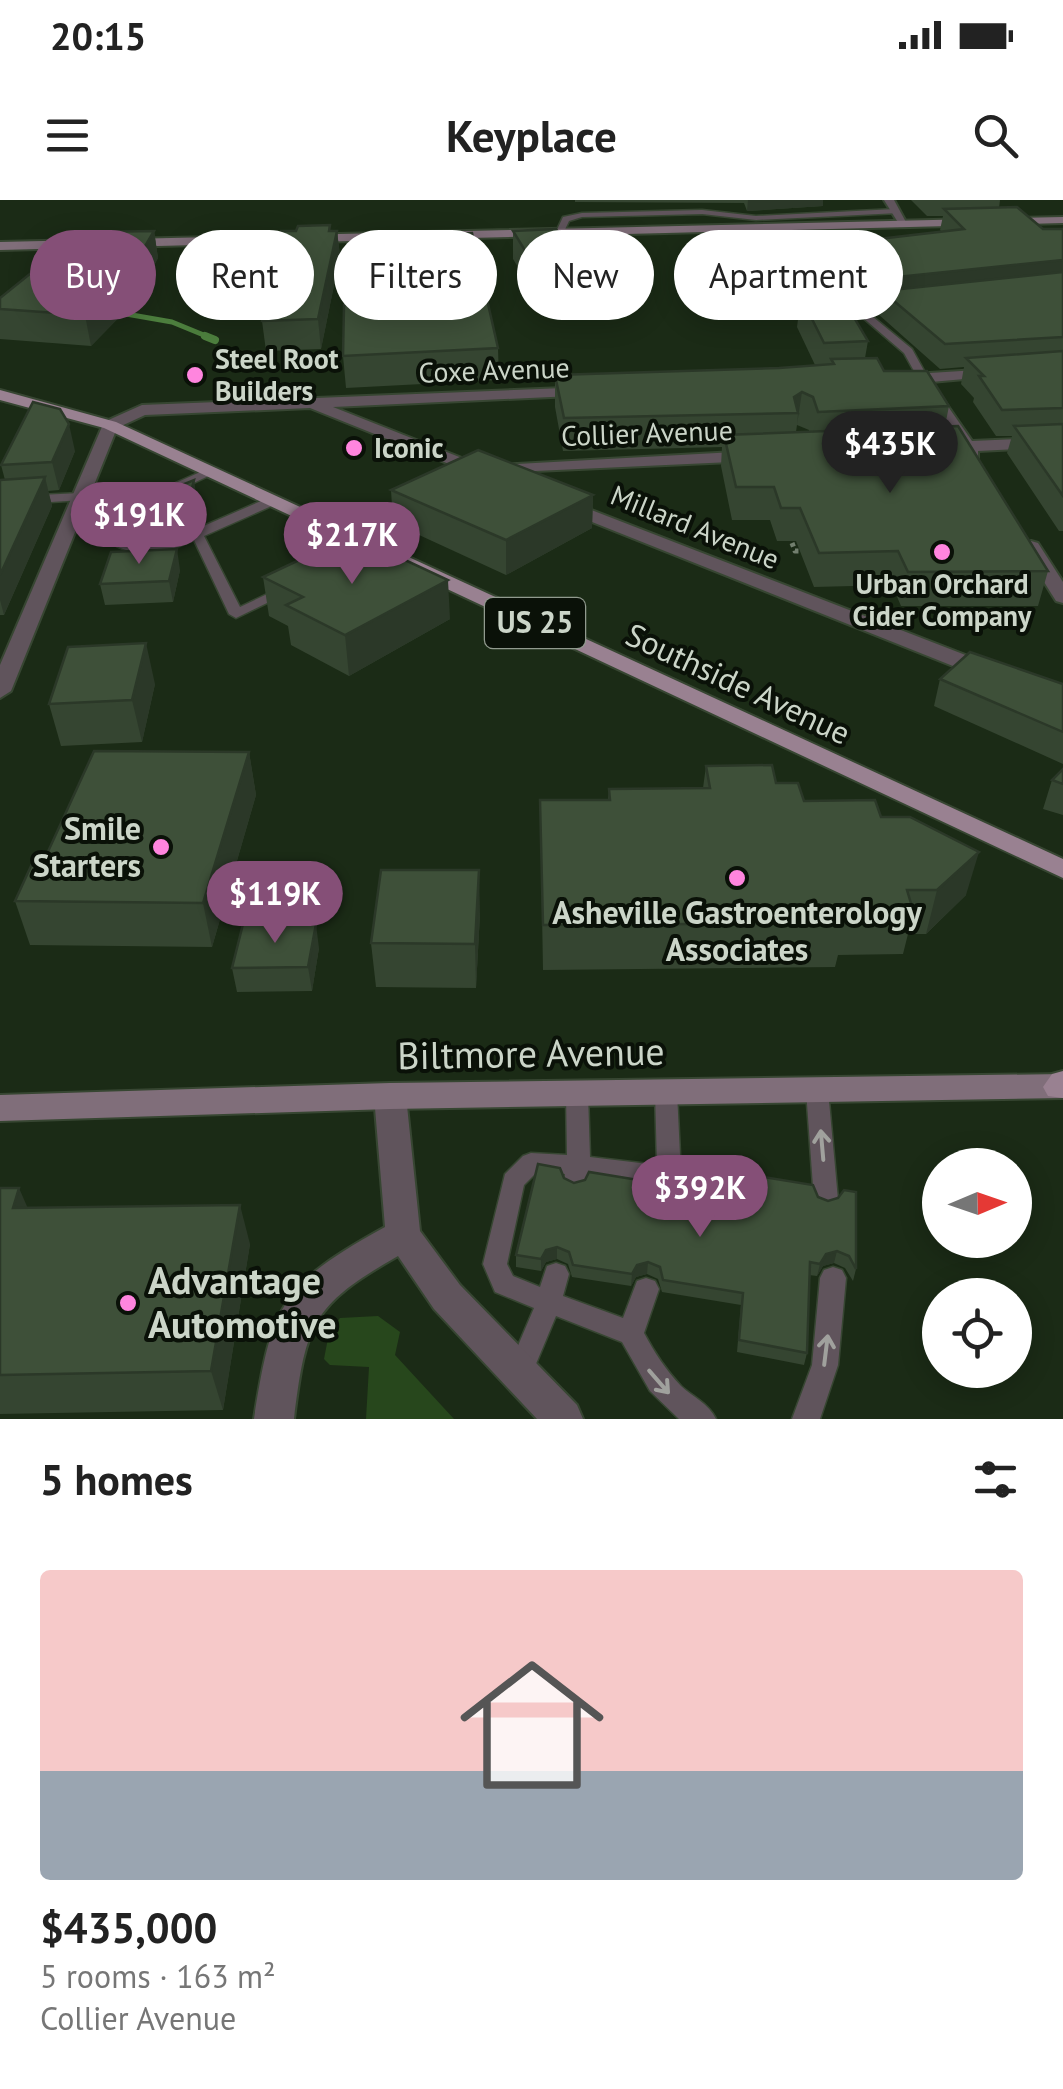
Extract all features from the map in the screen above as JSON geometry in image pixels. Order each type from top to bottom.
[{"type":"main road","points":[[654,231],[716,229],[896,211],[1063,220]]},
{"type":"main road","points":[[0,246],[517,235]]},
{"type":"main road","name":"Southside Avenue","points":[[0,394],[110,426],[272,501],[365,551],[1063,869]]},
{"type":"main road","name":"Biltmore Avenue","points":[[0,1108],[390,1096],[1062,1085]]},
{"type":"street","points":[[874,381],[1010,372]]},
{"type":"street","points":[[924,378],[987,478]]},
{"type":"street","name":"Coxe Avenue","points":[[110,426],[142,410],[612,391]]},
{"type":"street","name":"Millard Avenue","points":[[308,402],[1008,680]]},
{"type":"street","points":[[0,691],[110,426]]},
{"type":"street","points":[[913,449],[1063,442]]},
{"type":"street","name":"Collier Avenue","points":[[473,468],[772,456]]},
{"type":"street","points":[[1016,524],[1063,597]]},
{"type":"street","points":[[390,1096],[402,1234],[447,1297],[563,1419]]},
{"type":"street","points":[[274,1419],[284,1346],[299,1309],[325,1279],[402,1234]]},
{"type":"lane","points":[[562,230],[566,219],[582,215],[702,212],[756,218],[896,211]]},
{"type":"lane","points":[[702,212],[716,229]]},
{"type":"lane","points":[[911,304],[859,310],[908,351],[924,378]]},
{"type":"lane","points":[[0,501],[118,504],[147,500],[211,472]]},
{"type":"lane","points":[[118,504],[109,536],[122,546],[158,552],[272,501]]},
{"type":"lane","points":[[198,534],[236,614],[308,579]]},
{"type":"lane","points":[[817,1090],[826,1200]]},
{"type":"lane","points":[[631,1333],[504,1284],[495,1264],[513,1181],[531,1163],[667,1187],[666,1092]]},
{"type":"lane","points":[[576,1094],[577,1174]]},
{"type":"lane","points":[[519,1374],[556,1274]]},
{"type":"lane","points":[[806,1419],[825,1365],[834,1278]]},
{"type":"lane","points":[[646,1289],[631,1333],[649,1371],[677,1402],[702,1419]]},
{"type":"path","points":[[792,543],[795,551],[806,551]]},
{"type":"green space","points":[[378,1316],[400,1332],[395,1355],[454,1419],[366,1419],[369,1367],[330,1365],[324,1359],[329,1333],[340,1318]]},
{"type":"building","points":[[1017,207],[1043,229],[1063,229],[1063,260],[903,276],[903,236],[964,229],[944,209]]},
{"type":"building","points":[[330,225],[329,231],[334,231],[318,319],[314,319],[314,230],[296,230],[298,226]]},
{"type":"building","points":[[1063,272],[1063,337],[945,344],[903,309],[903,289]]},
{"type":"building","points":[[30,274],[30,311],[0,309],[0,298]]},
{"type":"building","points":[[344,320],[492,320],[498,348],[343,356]]},
{"type":"building","points":[[812,320],[856,320],[868,341],[824,343]]},
{"type":"building","points":[[1063,351],[1063,408],[1002,410],[979,376],[984,376],[966,358]]},
{"type":"building","points":[[877,358],[884,371],[927,371],[949,406],[818,412],[813,397],[802,392],[794,397],[798,413],[564,418],[555,375],[779,368],[834,364],[831,359]]},
{"type":"building","points":[[33,402],[60,409],[69,424],[52,462],[1,465]]},
{"type":"building","points":[[1063,424],[1063,496],[1014,426]]},
{"type":"building","points":[[958,426],[1048,571],[908,572],[898,551],[819,553],[800,508],[781,508],[774,487],[736,487],[724,435]]},
{"type":"building","points":[[478,450],[593,495],[506,540],[391,490]]},
{"type":"building","points":[[45,477],[0,575],[0,480]]},
{"type":"building","points":[[194,480],[187,508],[155,521],[125,508]]},
{"type":"building","points":[[331,545],[370,563],[390,553],[448,580],[345,635],[286,605],[303,597],[263,577]]},
{"type":"building","points":[[177,549],[169,581],[100,584],[111,552]]},
{"type":"building","points":[[146,643],[132,700],[49,704],[68,647]]},
{"type":"building","points":[[970,652],[1063,684],[1063,732],[940,679]]},
{"type":"building","points":[[94,751],[249,752],[203,903],[15,901],[36,855],[46,856]]},
{"type":"building","name":"Asheville Gastroenterology Associates","points":[[772,765],[776,783],[798,783],[804,801],[875,800],[881,817],[910,817],[979,852],[937,890],[907,890],[913,910],[841,911],[844,923],[543,925],[540,800],[610,800],[609,789],[710,788],[706,766]]},
{"type":"building","points":[[1063,769],[1063,784],[1052,780]]},
{"type":"building","points":[[381,870],[479,870],[475,944],[371,943]]},
{"type":"building","points":[[243,924],[316,924],[308,967],[232,968]]},
{"type":"building","points":[[538,1164],[560,1168],[564,1178],[574,1183],[585,1180],[589,1172],[651,1182],[655,1194],[665,1198],[676,1195],[680,1187],[750,1198],[751,1175],[813,1185],[818,1197],[828,1201],[838,1198],[844,1190],[856,1192],[856,1269],[849,1256],[837,1251],[826,1254],[820,1264],[810,1262],[807,1353],[739,1340],[743,1293],[663,1280],[660,1267],[648,1262],[637,1265],[632,1274],[573,1265],[569,1252],[557,1247],[546,1250],[541,1259],[516,1255]]},
{"type":"building","name":"Advantage Automotive","points":[[0,1188],[19,1188],[13,1208],[240,1205],[211,1371],[0,1375]]},
{"type":"waterway","points":[[156,319],[211,338]]},
{"type":"waterway","points":[[205,336],[215,340]]},
{"type":"place","name":"Steel Root Builders","points":[[195,375]]},
{"type":"place","name":"Iconic","points":[[354,448]]},
{"type":"place","name":"Urban Orchard Cider Company","points":[[942,552]]},
{"type":"place","name":"Smile Starters","points":[[161,847]]},
{"type":"place","name":"Asheville Gastroenterology Associates","points":[[737,878]]},
{"type":"place","name":"Advantage Automotive","points":[[128,1303]]}]
